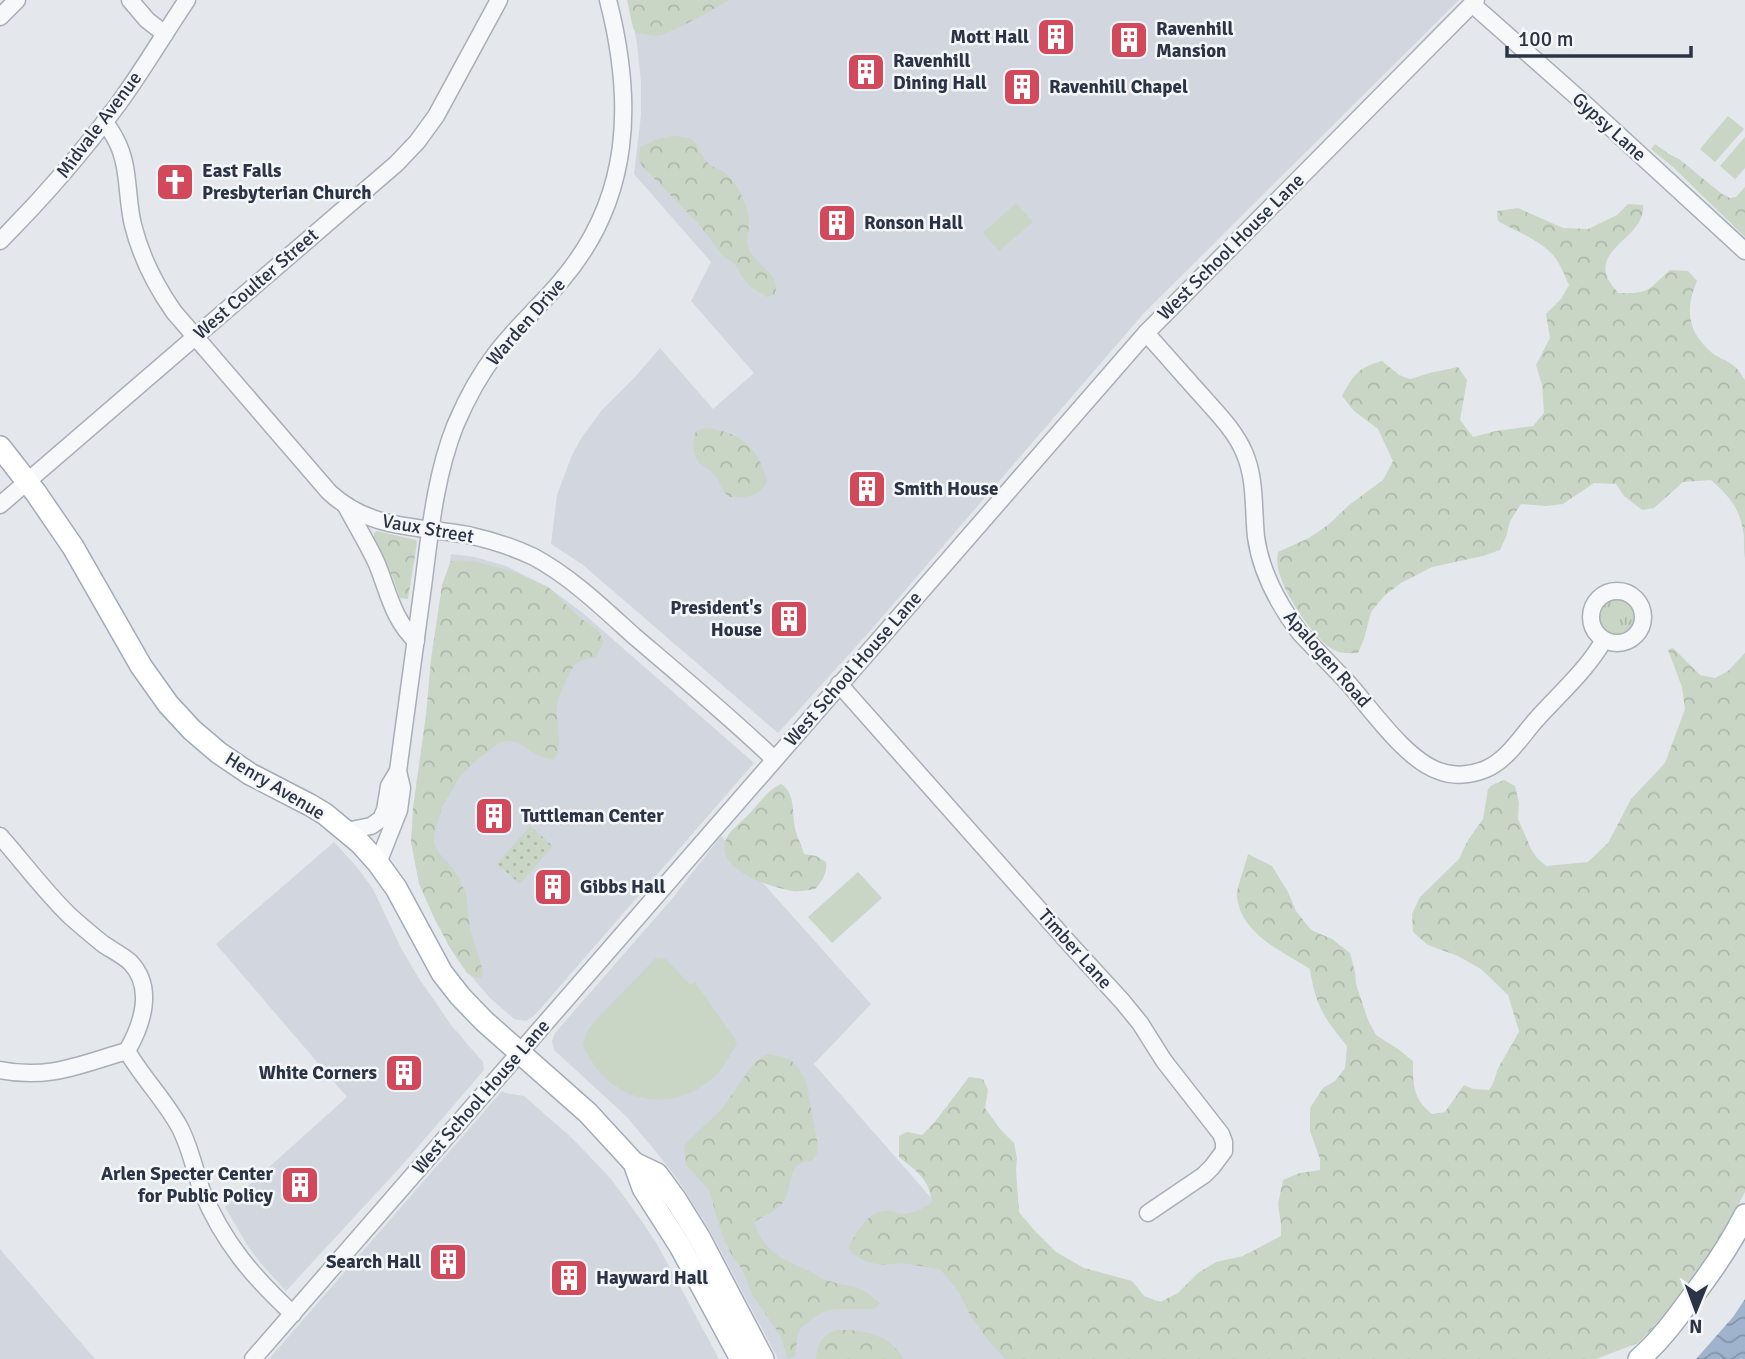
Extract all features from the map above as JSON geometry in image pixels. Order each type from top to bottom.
[{"type":"main road","name":"Henry Avenue","points":[[0,447],[27,481],[80,559],[150,680],[179,717],[205,742],[236,765],[310,805],[360,843],[396,888],[450,984],[484,1021],[588,1113],[634,1163],[657,1174],[699,1237],[764,1359]]},
{"type":"main road","name":"Henry Avenue","points":[[634,1163],[643,1188],[680,1246],[741,1359]]},
{"type":"main road","points":[[1639,1359],[1661,1338],[1702,1285],[1727,1249],[1745,1215]]},
{"type":"main road","points":[[1660,1359],[1689,1326],[1745,1246]]},
{"type":"street","points":[[0,17],[18,0]]},
{"type":"street","points":[[130,0],[147,20],[165,34]]},
{"type":"street","name":"Midvale Avenue","points":[[0,241],[47,192],[105,122],[187,0]]},
{"type":"street","name":"West Coulter Street","points":[[0,505],[407,153],[436,116],[499,0]]},
{"type":"street","name":"Warden Drive","points":[[378,863],[398,816],[402,788],[398,771],[435,495],[443,460],[465,405],[487,367],[573,265],[593,234],[612,186],[623,139],[624,97],[619,49],[608,0]]},
{"type":"street","name":"Gypsy Lane","points":[[1474,2],[1745,251]]},
{"type":"street","name":"West School House Lane","points":[[253,1359],[1146,333],[1474,2]]},
{"type":"street","name":"Vaux Street","points":[[105,122],[116,139],[123,159],[132,223],[145,262],[163,295],[174,312],[329,492],[359,514],[373,519],[467,535],[505,545],[553,569],[594,600],[774,759]]},
{"type":"street","name":"Apalogen Road","points":[[1146,333],[1226,424],[1244,452],[1252,477],[1256,539],[1261,558],[1271,588],[1288,616],[1300,633],[1403,746],[1428,766],[1448,774],[1460,775],[1496,764],[1578,676],[1604,640]]},
{"type":"street","points":[[346,506],[377,564],[398,620],[416,641]]},
{"type":"street","name":"Timber Lane","points":[[839,684],[1122,1001],[1140,1023],[1164,1061],[1221,1134],[1224,1151],[1212,1167],[1148,1213]]},
{"type":"street","name":"Warden Drive","points":[[346,831],[367,827],[381,819],[389,786],[398,771]]},
{"type":"street","points":[[0,836],[68,914],[129,962],[136,970],[144,993],[138,1028],[127,1051],[58,1072],[26,1073],[0,1070]]},
{"type":"street","points":[[127,1051],[180,1128],[201,1187],[227,1239],[257,1279],[293,1314]]},
{"type":"shaded area","points":[[629,0],[1459,0],[1143,314],[870,631],[778,733],[583,565],[551,544],[557,495],[582,437],[601,411],[660,348],[713,409],[754,373],[691,301],[711,262],[634,174],[641,115],[641,82]]},
{"type":"shaded area","points":[[451,554],[475,557],[506,566],[548,587],[584,614],[754,763],[534,1016],[526,1021],[514,1019],[490,998],[447,943],[421,776]]},
{"type":"shaded area","points":[[721,836],[871,1004],[814,1064],[1072,1359],[778,1359],[709,1229],[680,1183],[626,1116],[554,1050],[552,1041],[555,1033],[671,900]]},
{"type":"shaded area","points":[[334,842],[373,889],[418,977],[451,1025],[483,1062],[484,1070],[404,1163],[286,1291],[249,1248],[225,1207],[347,1097],[216,944]]},
{"type":"shaded area","points":[[502,1091],[524,1096],[573,1139],[611,1179],[657,1244],[719,1359],[269,1359]]},
{"type":"shaded area","points":[[0,1249],[95,1359],[0,1359]]},
{"type":"green space","points":[[627,0],[730,0],[688,23],[654,36],[637,33],[633,28]]},
{"type":"green space","points":[[1728,116],[1744,129],[1715,162],[1700,149]]},
{"type":"green space","points":[[672,136],[693,140],[709,164],[725,173],[738,188],[748,214],[748,247],[773,277],[776,289],[774,295],[767,297],[752,288],[735,264],[722,255],[698,223],[642,166],[639,160],[640,147]]},
{"type":"green space","points":[[1745,137],[1745,168],[1735,179],[1720,166]]},
{"type":"green space","points":[[1655,144],[1730,198],[1736,197],[1745,187],[1745,237],[1651,149]]},
{"type":"green space","points":[[1016,203],[1033,222],[999,251],[983,233]]},
{"type":"green space","points":[[1628,204],[1643,205],[1642,216],[1637,226],[1613,250],[1608,259],[1605,268],[1609,281],[1618,293],[1637,293],[1648,289],[1670,270],[1688,271],[1697,281],[1691,301],[1690,319],[1697,336],[1713,354],[1735,366],[1745,380],[1745,558],[1744,533],[1736,508],[1711,480],[1683,482],[1654,508],[1642,510],[1624,496],[1616,484],[1594,483],[1563,504],[1521,504],[1510,521],[1500,550],[1432,567],[1401,583],[1384,596],[1371,612],[1358,653],[1341,653],[1328,646],[1309,627],[1293,602],[1281,578],[1277,556],[1278,552],[1309,538],[1328,525],[1349,505],[1383,480],[1393,461],[1378,429],[1354,411],[1342,396],[1350,382],[1362,369],[1382,361],[1399,375],[1410,379],[1458,367],[1467,380],[1460,420],[1473,437],[1533,426],[1544,413],[1542,385],[1536,365],[1550,338],[1546,314],[1561,299],[1569,285],[1552,254],[1498,221],[1497,211],[1518,208],[1563,228],[1588,229],[1617,215]]},
{"type":"green space","points":[[706,428],[729,433],[746,443],[753,451],[759,459],[767,482],[759,491],[746,497],[729,497],[714,474],[700,464],[694,452],[694,439],[696,431]]},
{"type":"green space","points":[[377,531],[416,540],[408,599],[400,598],[374,537]]},
{"type":"green space","points":[[451,561],[511,571],[548,587],[580,618],[598,630],[604,642],[596,657],[575,665],[561,692],[557,705],[559,742],[557,755],[553,760],[515,742],[499,743],[459,778],[442,807],[434,842],[439,853],[455,871],[466,893],[470,929],[483,971],[481,978],[467,973],[436,922],[419,884],[411,842],[442,585]]},
{"type":"green space","points":[[1618,597],[1626,599],[1636,608],[1637,624],[1625,636],[1609,638],[1599,626],[1599,615],[1605,603]]},
{"type":"green space","points":[[1673,648],[1700,675],[1715,678],[1728,671],[1745,653],[1745,1192],[1698,1275],[1666,1315],[1638,1343],[1596,1359],[1005,1359],[987,1339],[969,1313],[959,1292],[940,1269],[901,1263],[882,1265],[867,1262],[852,1254],[849,1246],[872,1215],[886,1211],[909,1213],[932,1202],[925,1181],[899,1157],[899,1136],[907,1132],[922,1135],[969,1077],[983,1079],[988,1090],[985,1108],[1014,1143],[1019,1212],[1056,1252],[1084,1268],[1132,1281],[1144,1296],[1160,1302],[1178,1293],[1198,1273],[1216,1262],[1243,1256],[1281,1236],[1278,1204],[1283,1180],[1300,1173],[1320,1170],[1320,1159],[1310,1131],[1310,1108],[1323,1088],[1335,1081],[1345,1068],[1347,1046],[1322,1010],[1310,969],[1276,949],[1255,932],[1240,910],[1237,893],[1248,854],[1272,866],[1296,911],[1311,930],[1332,939],[1350,953],[1356,984],[1368,1020],[1376,1035],[1413,1061],[1415,1090],[1425,1108],[1432,1114],[1445,1112],[1464,1085],[1473,1089],[1489,1090],[1519,1031],[1508,995],[1481,969],[1458,956],[1428,945],[1413,932],[1412,914],[1420,897],[1459,859],[1483,819],[1488,789],[1504,780],[1515,786],[1519,803],[1518,819],[1531,849],[1546,866],[1588,862],[1608,843],[1631,799],[1665,763],[1685,709],[1682,687],[1668,650]]},
{"type":"green space","points":[[781,784],[791,799],[796,832],[804,854],[816,856],[826,862],[824,876],[815,889],[793,891],[760,882],[737,869],[725,852],[725,842],[732,830],[768,793]]},
{"type":"green space","points":[[530,826],[553,846],[520,884],[497,864]]},
{"type":"green space","points":[[858,872],[882,898],[832,943],[808,917]]},
{"type":"green space","points":[[656,958],[666,959],[690,985],[695,982],[737,1045],[712,1079],[694,1091],[675,1098],[657,1100],[638,1097],[606,1079],[593,1064],[583,1045],[593,1023]]},
{"type":"green space","points":[[767,1054],[791,1060],[806,1080],[818,1146],[812,1161],[803,1162],[794,1171],[782,1204],[754,1222],[758,1232],[769,1248],[782,1258],[826,1280],[861,1290],[879,1303],[875,1309],[836,1309],[821,1313],[802,1327],[798,1333],[795,1356],[788,1359],[780,1335],[753,1296],[742,1269],[722,1235],[709,1190],[686,1165],[684,1147],[721,1110],[754,1063]]},
{"type":"green space","points":[[839,1330],[858,1331],[884,1339],[892,1344],[903,1359],[816,1359],[822,1340],[829,1333]]},
{"type":"water","points":[[1745,1299],[1745,1359],[1696,1359],[1733,1317]]},
{"type":"place","name":"Mott Hall","points":[[1056,37]]},
{"type":"place","name":"Ravenhill Mansion","points":[[1129,40]]},
{"type":"place","name":"Ravenhill Dining Hall","points":[[866,72]]},
{"type":"place","name":"Ravenhill Chapel","points":[[1022,87]]},
{"type":"place","name":"East Falls Presbyterian Church","points":[[175,182]]},
{"type":"place","name":"Ronson Hall","points":[[837,223]]},
{"type":"place","name":"Smith House","points":[[867,489]]},
{"type":"place","name":"President's House","points":[[789,619]]},
{"type":"place","name":"Tuttleman Center","points":[[494,816]]},
{"type":"place","name":"Gibbs Hall","points":[[553,887]]},
{"type":"place","name":"White Corners","points":[[404,1073]]},
{"type":"place","name":"Arlen Specter Center for Public Policy","points":[[300,1185]]},
{"type":"place","name":"Search Hall","points":[[448,1262]]},
{"type":"place","name":"Hayward Hall","points":[[569,1278]]}]
